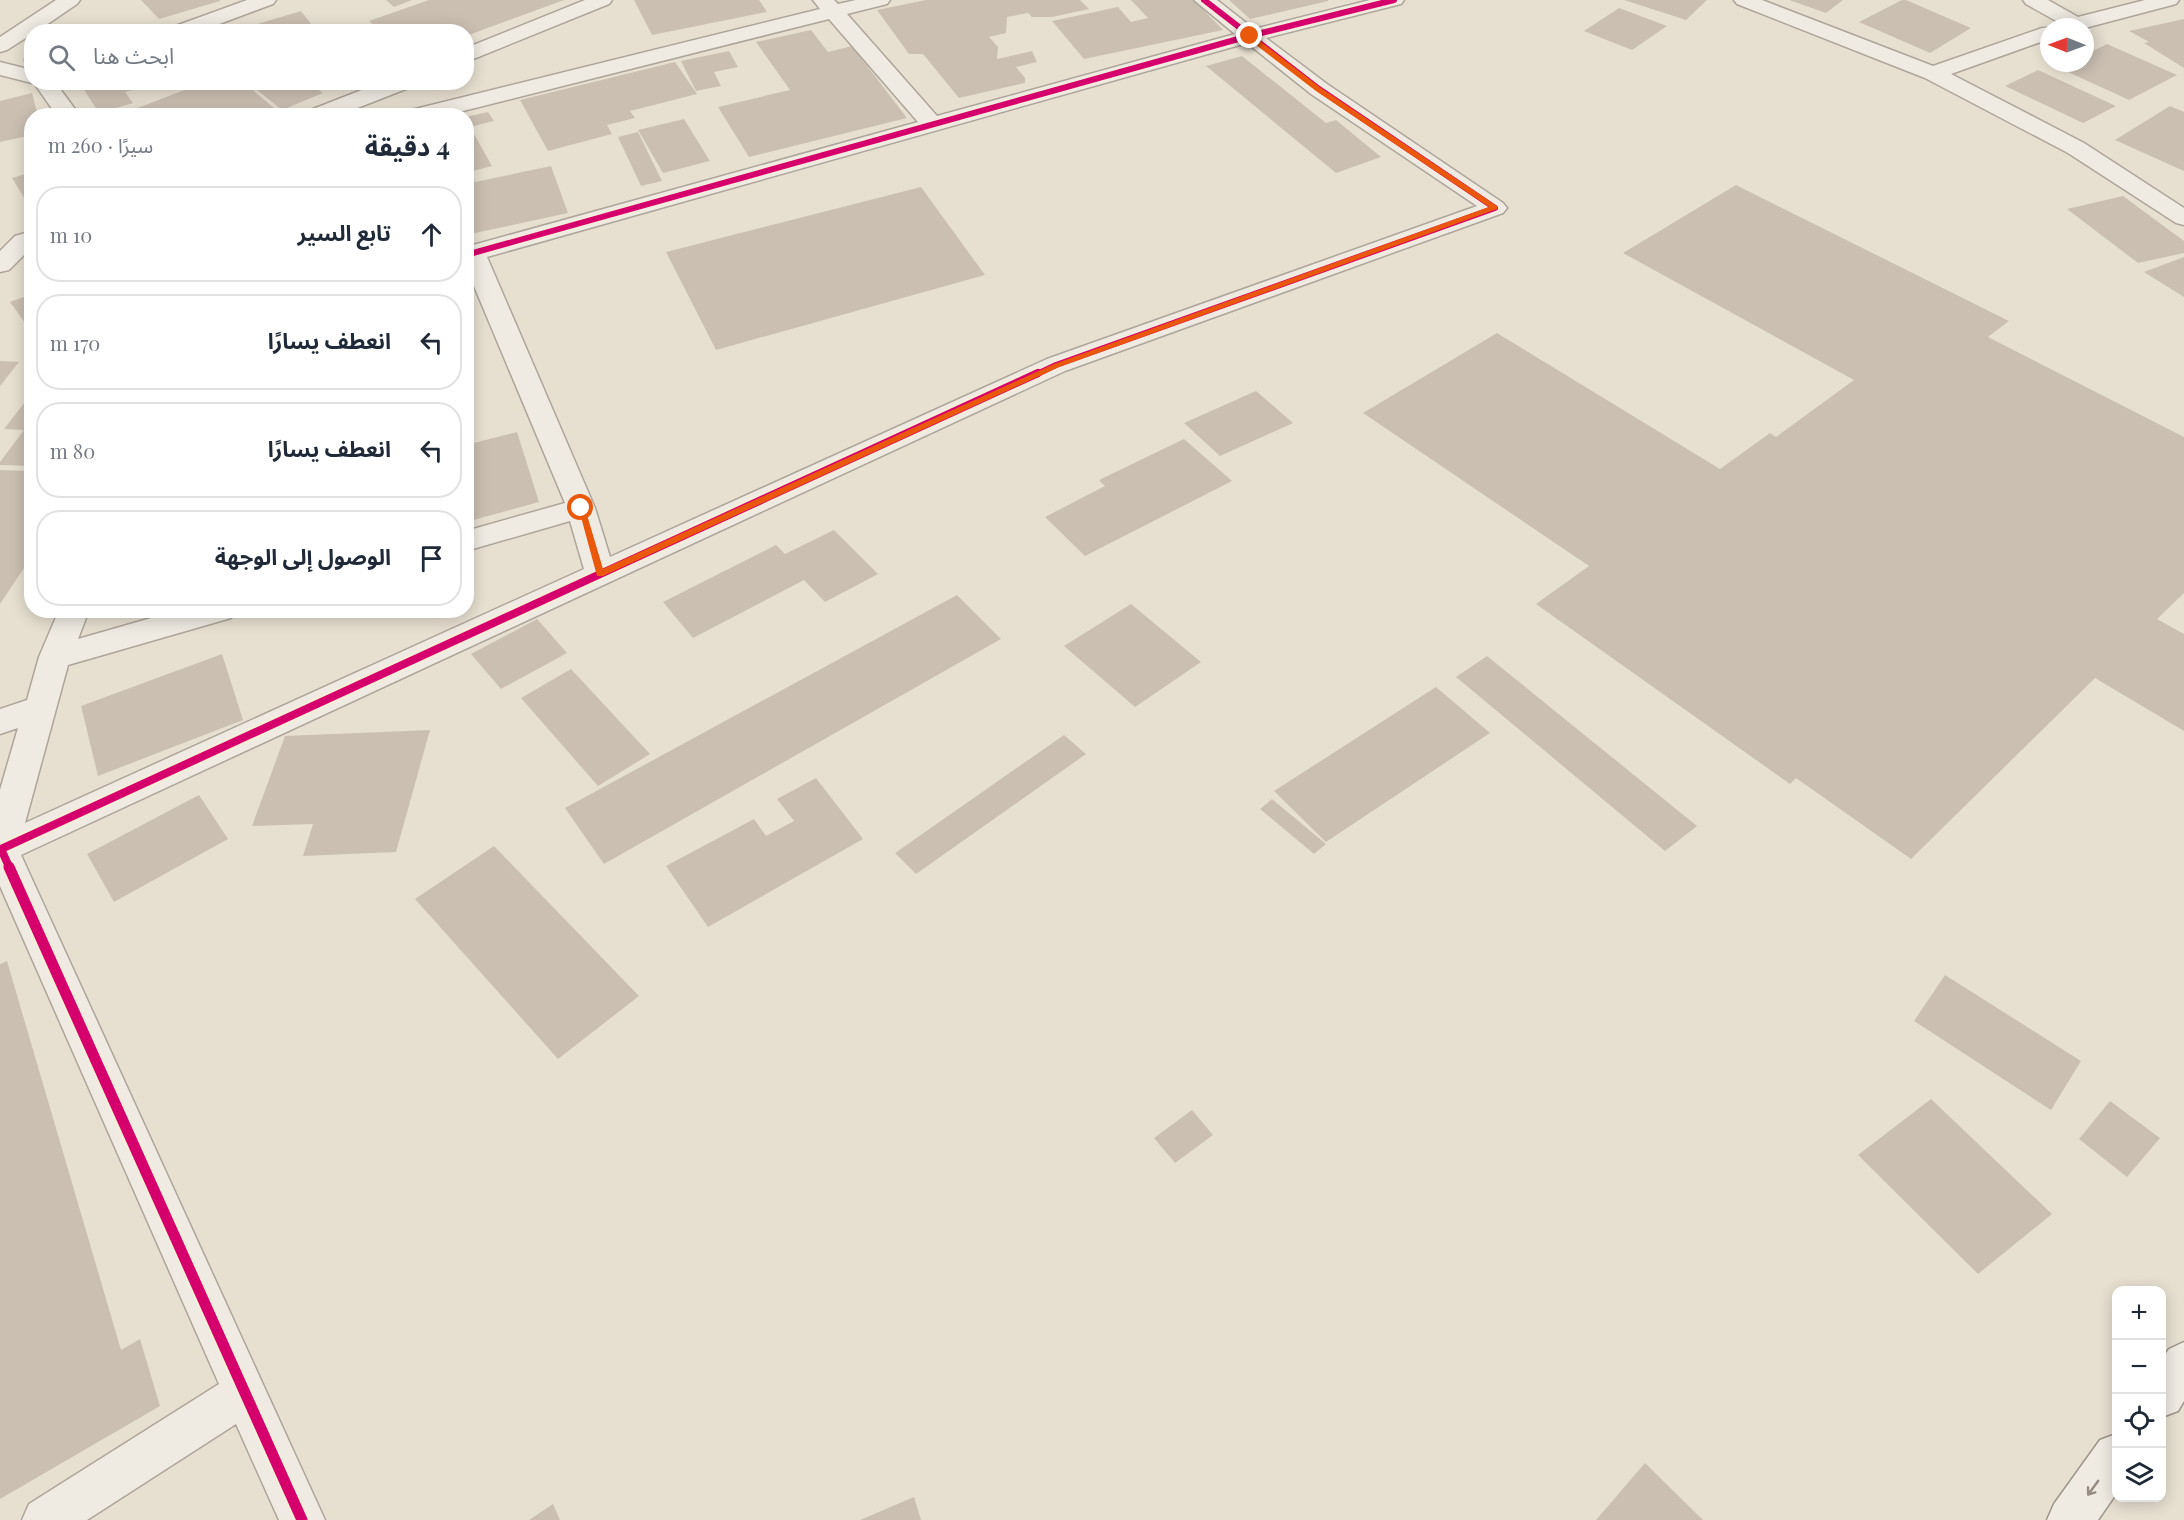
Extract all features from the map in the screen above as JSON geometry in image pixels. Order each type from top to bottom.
[{"type":"street","points":[[33,24],[70,0]]},
{"type":"street","points":[[199,24],[266,0]]},
{"type":"street","points":[[474,53],[602,0]]},
{"type":"street","points":[[445,108],[828,6],[880,0]]},
{"type":"street","points":[[1,849],[1056,365],[1495,208],[1319,89],[1204,0]]},
{"type":"street","points":[[474,253],[1250,36],[1394,0]]},
{"type":"street","points":[[1744,0],[1933,73],[2076,148],[2184,218]]},
{"type":"street","points":[[2033,0],[2059,18]]},
{"type":"street","points":[[2094,19],[2169,0]]},
{"type":"street","points":[[828,6],[933,125]]},
{"type":"street","points":[[0,46],[24,30]]},
{"type":"street","points":[[1933,73],[2040,35]]},
{"type":"street","points":[[0,68],[24,75]]},
{"type":"street","points":[[50,90],[63,108]]},
{"type":"street","points":[[336,108],[383,90]]},
{"type":"street","points":[[0,265],[24,241]]},
{"type":"street","points":[[474,263],[581,508],[600,574]]},
{"type":"street","points":[[474,539],[581,508]]},
{"type":"street","points":[[71,618],[55,657],[1,849],[302,1520]]},
{"type":"street","points":[[55,657],[192,618]]},
{"type":"street","points":[[0,722],[41,708]]},
{"type":"street","points":[[2163,1394],[2184,1364]]},
{"type":"street","points":[[45,1520],[244,1393]]},
{"type":"street","points":[[2070,1520],[2112,1462]]},
{"type":"building","points":[[141,0],[220,0],[220,1],[159,19]]},
{"type":"building","points":[[386,0],[412,0],[394,7]]},
{"type":"building","points":[[429,0],[564,0],[474,33],[474,24],[373,24],[369,21]]},
{"type":"building","points":[[634,0],[759,0],[767,12],[652,35]]},
{"type":"building","points":[[926,0],[1080,0],[1089,9],[1052,17],[1032,17],[1028,13],[1007,17],[1006,33],[989,37],[998,47],[997,59],[1032,51],[1037,62],[1016,67],[1025,78],[1025,83],[959,98],[923,54],[909,54],[877,10]]},
{"type":"building","points":[[1131,0],[1194,0],[1223,30],[1084,59],[1052,21],[1118,7],[1131,22],[1148,18]]},
{"type":"building","points":[[1229,0],[1328,0],[1328,1],[1250,19]]},
{"type":"building","points":[[1624,0],[1707,0],[1686,20]]},
{"type":"building","points":[[1789,0],[1843,0],[1826,13]]},
{"type":"building","points":[[1902,0],[1971,28],[1930,53],[1859,22]]},
{"type":"building","points":[[1619,8],[1667,26],[1632,50],[1584,31]]},
{"type":"building","points":[[301,11],[311,24],[258,24]]},
{"type":"building","points":[[2184,19],[2184,68],[2144,43],[2149,42],[2129,31]]},
{"type":"building","points":[[811,30],[828,52],[852,46],[907,118],[749,157],[718,107],[790,90],[756,42]]},
{"type":"building","points":[[2107,44],[2177,75],[2129,100],[2068,72],[2094,72],[2094,50]]},
{"type":"building","points":[[729,51],[738,67],[714,72],[721,86],[696,91],[681,61]]},
{"type":"building","points":[[1242,56],[1326,123],[1336,120],[1381,157],[1336,173],[1206,66]]},
{"type":"building","points":[[675,62],[697,94],[630,111],[635,118],[607,125],[612,134],[548,151],[520,100]]},
{"type":"building","points":[[2038,70],[2116,106],[2083,123],[2005,86]]},
{"type":"building","points":[[84,90],[132,90],[125,92],[133,103],[116,108],[96,108]]},
{"type":"building","points":[[184,90],[253,90],[274,108],[138,108]]},
{"type":"building","points":[[257,90],[319,90],[323,93],[287,108],[280,108]]},
{"type":"building","points":[[32,93],[36,108],[24,108],[24,137],[0,142],[0,101]]},
{"type":"building","points":[[2170,106],[2184,112],[2184,171],[2115,140]]},
{"type":"building","points":[[488,112],[494,121],[474,126],[474,115]]},
{"type":"building","points":[[684,119],[710,161],[663,173],[638,130]]},
{"type":"building","points":[[638,132],[662,181],[641,186],[618,137]]},
{"type":"building","points":[[474,134],[492,166],[474,171]]},
{"type":"building","points":[[551,166],[568,213],[474,233],[474,178],[475,182]]},
{"type":"building","points":[[24,174],[24,198],[12,178]]},
{"type":"building","points":[[1736,185],[2009,321],[1988,337],[2184,437],[2184,593],[2157,619],[2184,634],[2184,731],[2095,678],[1911,859],[1796,778],[1790,784],[1536,604],[1589,566],[1363,413],[1497,333],[1720,469],[1770,433],[1776,437],[1854,380],[1623,253]]},
{"type":"building","points":[[921,187],[985,275],[716,350],[666,252]]},
{"type":"building","points":[[2123,196],[2184,241],[2184,253],[2138,263],[2067,209]]},
{"type":"building","points":[[2184,257],[2184,297],[2144,272]]},
{"type":"building","points":[[24,297],[24,321],[10,302]]},
{"type":"building","points":[[0,361],[19,362],[0,386]]},
{"type":"building","points":[[1256,391],[1293,423],[1220,456],[1184,423]]},
{"type":"building","points":[[24,403],[24,430],[4,429]]},
{"type":"building","points":[[24,430],[24,466],[0,465]]},
{"type":"building","points":[[517,432],[539,502],[474,520],[474,443]]},
{"type":"building","points":[[1184,439],[1232,481],[1085,556],[1045,517],[1105,486],[1099,480]]},
{"type":"building","points":[[0,470],[24,471],[24,568],[0,604]]},
{"type":"building","points":[[834,530],[878,574],[825,602],[804,580],[693,638],[663,602],[776,545],[785,554]]},
{"type":"building","points":[[957,595],[1001,639],[604,864],[565,808]]},
{"type":"building","points":[[1131,604],[1201,662],[1135,707],[1064,646]]},
{"type":"building","points":[[537,619],[567,653],[501,689],[471,654]]},
{"type":"building","points":[[222,654],[243,720],[98,776],[81,706]]},
{"type":"building","points":[[1487,656],[1697,826],[1665,851],[1456,677]]},
{"type":"building","points":[[571,669],[650,754],[598,786],[521,698]]},
{"type":"building","points":[[1436,687],[1490,733],[1326,842],[1274,791]]},
{"type":"building","points":[[430,730],[396,852],[303,856],[313,824],[252,826],[285,736]]},
{"type":"building","points":[[1064,735],[1086,754],[916,874],[895,853]]},
{"type":"building","points":[[816,778],[863,839],[708,927],[666,866],[754,819],[766,836],[794,821],[777,799]]},
{"type":"building","points":[[199,795],[228,839],[114,902],[87,854]]},
{"type":"building","points":[[1272,799],[1326,844],[1314,854],[1260,809]]},
{"type":"building","points":[[494,846],[639,996],[558,1059],[415,899]]},
{"type":"building","points":[[7,961],[121,1350],[140,1339],[160,1406],[0,1499],[0,964]]},
{"type":"building","points":[[1945,975],[2081,1061],[2051,1110],[1914,1021]]},
{"type":"building","points":[[1931,1099],[2052,1214],[1978,1274],[1858,1155]]},
{"type":"building","points":[[2110,1101],[2160,1138],[2127,1177],[2079,1139]]},
{"type":"building","points":[[1192,1110],[1213,1135],[1175,1163],[1154,1138]]},
{"type":"building","points":[[1645,1463],[1703,1520],[1596,1520]]},
{"type":"building","points":[[914,1497],[921,1520],[860,1520]]},
{"type":"building","points":[[553,1504],[560,1520],[529,1520]]},
{"type":"cycle path","points":[[302,1520],[1,849],[1056,365],[1495,208],[1319,89],[1204,0]]},
{"type":"cycle path","points":[[474,253],[1249,36],[1394,0]]},
{"type":"route","points":[[581,508],[600,574],[1056,365],[1495,208],[1319,89],[1250,36]]}]
